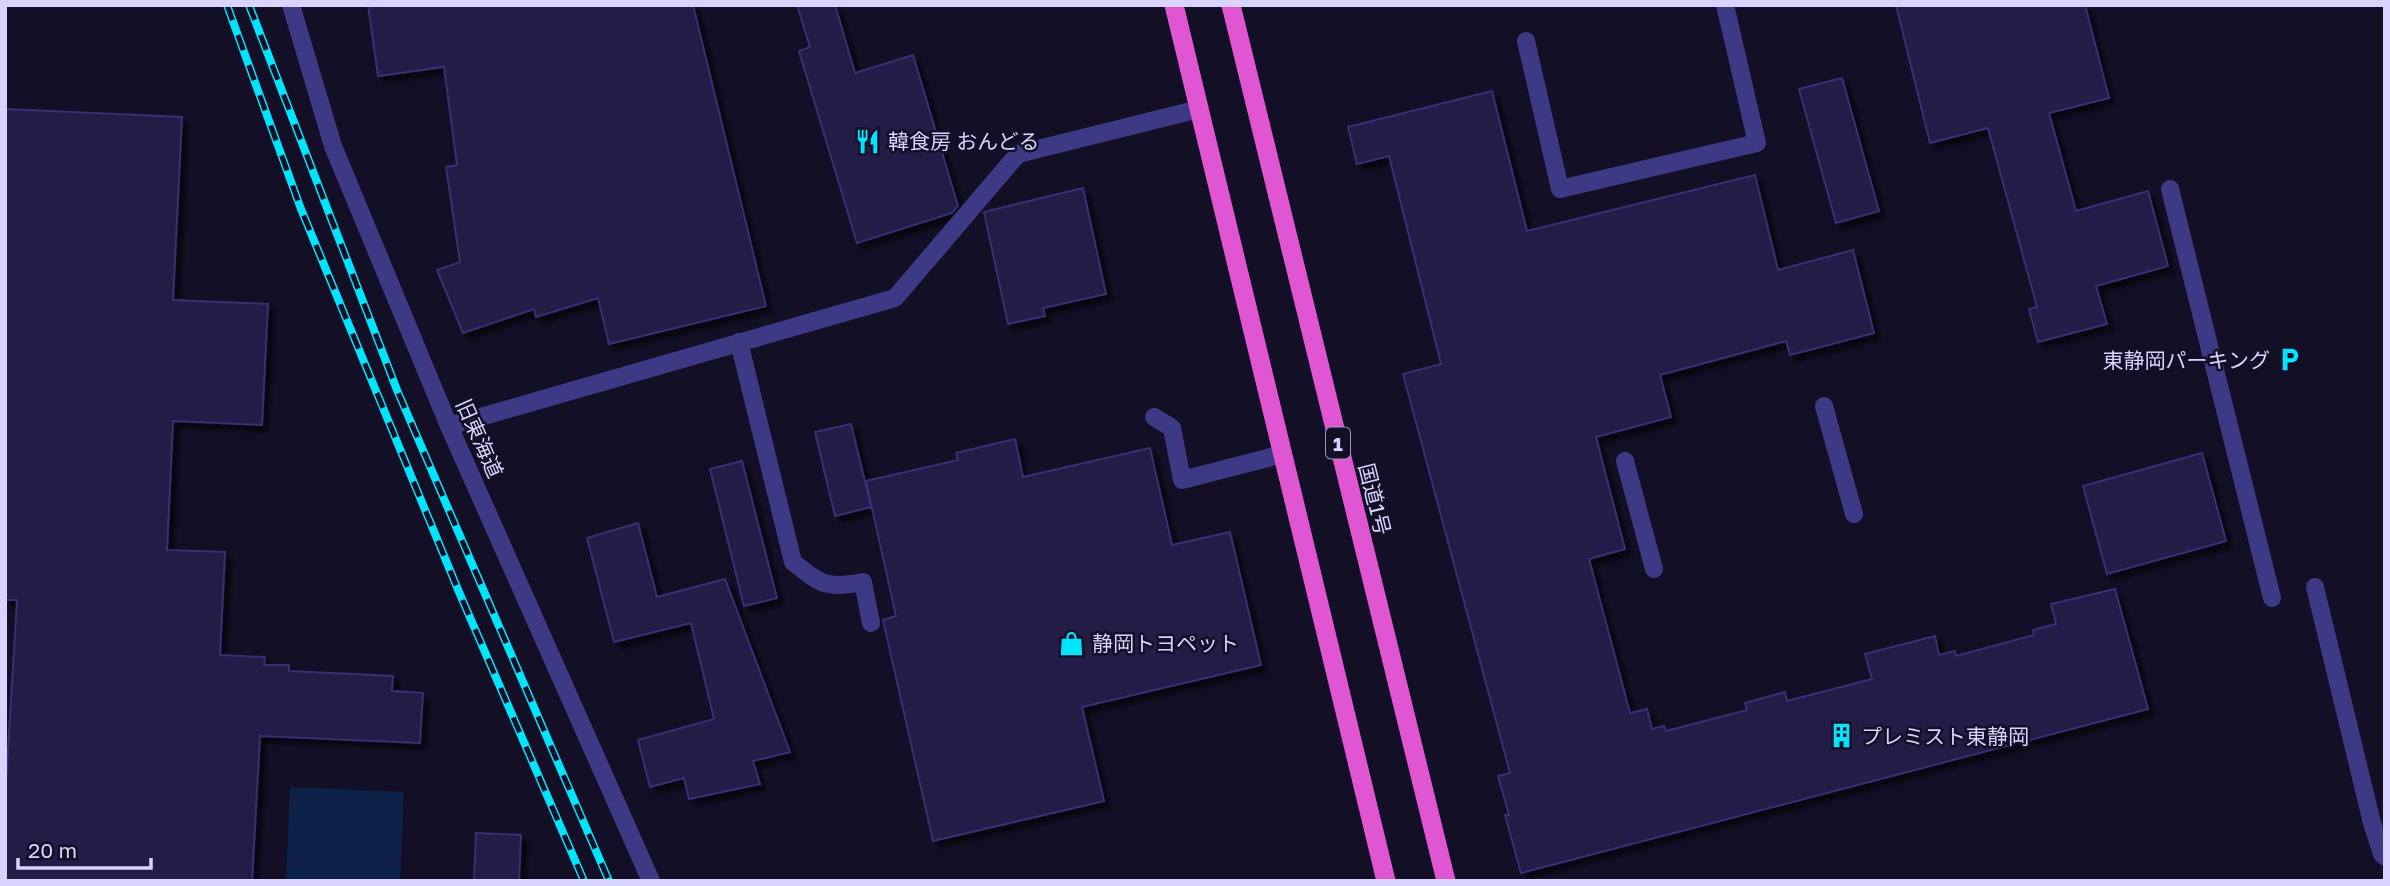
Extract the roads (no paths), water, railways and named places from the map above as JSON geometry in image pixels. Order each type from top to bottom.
[{"type":"highway","points":[[1174,5],[1386,881]]},
{"type":"highway","name":"国道1号","points":[[1231,5],[1446,881]]},
{"type":"street","name":"旧東海道","points":[[290,5],[333,146],[449,426],[651,881]]},
{"type":"street","points":[[1526,40],[1560,189],[1757,143],[1725,5]]},
{"type":"street","points":[[449,426],[895,298],[1018,154],[1199,109]]},
{"type":"street","points":[[2170,189],[2272,598]]},
{"type":"street","points":[[739,342],[793,562],[819,582],[838,586],[863,582],[871,623]]},
{"type":"street","points":[[1824,406],[1854,514]]},
{"type":"street","points":[[1154,417],[1171,428],[1182,480],[1283,454]]},
{"type":"street","points":[[1625,461],[1654,569]]},
{"type":"street","points":[[2315,587],[2372,823],[2385,857]]},
{"type":"water","points":[[290,787],[404,792],[400,881],[286,881]]},
{"type":"railway","points":[[227,5],[301,209],[459,592],[584,881]]},
{"type":"railway","points":[[249,5],[397,390],[609,881]]},
{"type":"place","name":"韓食房 おんどる","points":[[868,141]]},
{"type":"place","name":"東静岡パーキング","points":[[2290,360]]},
{"type":"place","name":"静岡トヨペット","points":[[1072,643]]},
{"type":"place","name":"プレミスト東静岡","points":[[1841,736]]}]
